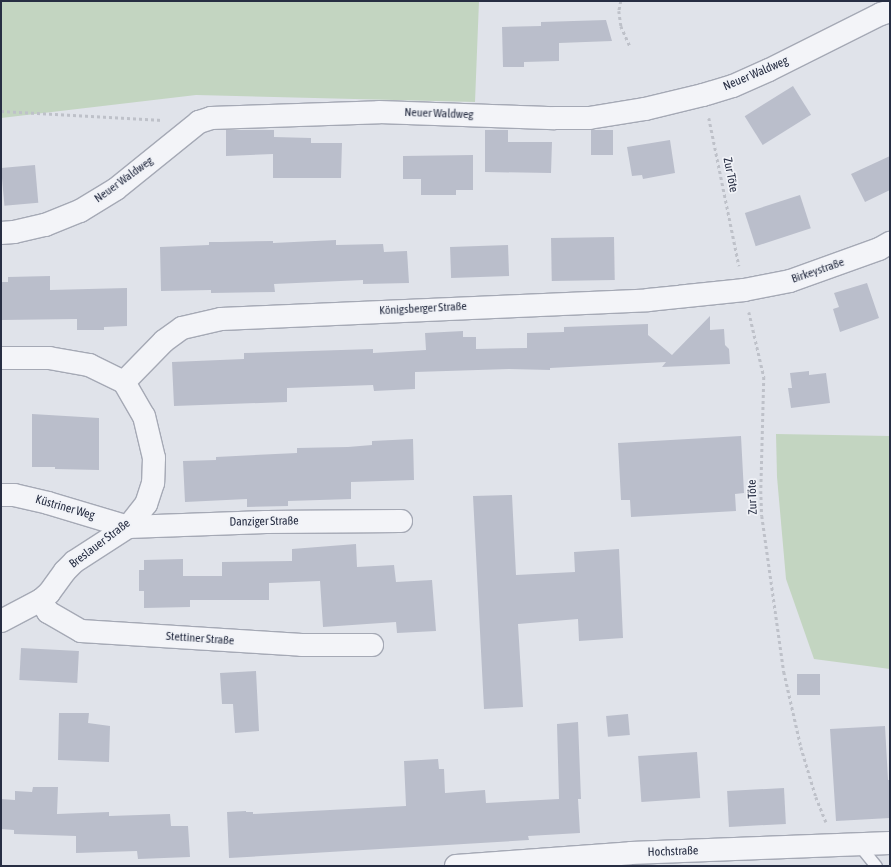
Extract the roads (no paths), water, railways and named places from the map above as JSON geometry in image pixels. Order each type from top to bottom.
[{"type":"street","name":"Neuer Waldweg","points":[[1,233],[14,232],[46,225],[80,211],[116,189],[199,122],[223,117],[379,112],[589,118],[645,109],[704,96],[733,86],[890,11]]},
{"type":"street","name":"Birkeystraße","points":[[744,290],[790,281],[879,249],[890,243]]},
{"type":"street","name":"Königsberger Straße","points":[[124,382],[164,340],[182,328],[221,319],[648,300],[744,290]]},
{"type":"street","points":[[1,358],[49,358],[90,365],[124,382]]},
{"type":"street","name":"Breslauer Straße","points":[[1,621],[41,600],[74,562],[128,527],[146,504],[153,483],[154,458],[144,416],[124,382]]},
{"type":"street","name":"Küstriner Weg","points":[[1,495],[14,494],[48,502],[128,527]]},
{"type":"street","name":"Danziger Straße","points":[[128,527],[266,522],[401,521]]},
{"type":"street","name":"Stettiner Straße","points":[[41,600],[48,612],[81,631],[302,645],[372,645]]},
{"type":"street","name":"Hochstraße","points":[[456,866],[631,853],[890,843]]},
{"type":"lane","points":[[859,845],[876,866]]}]
